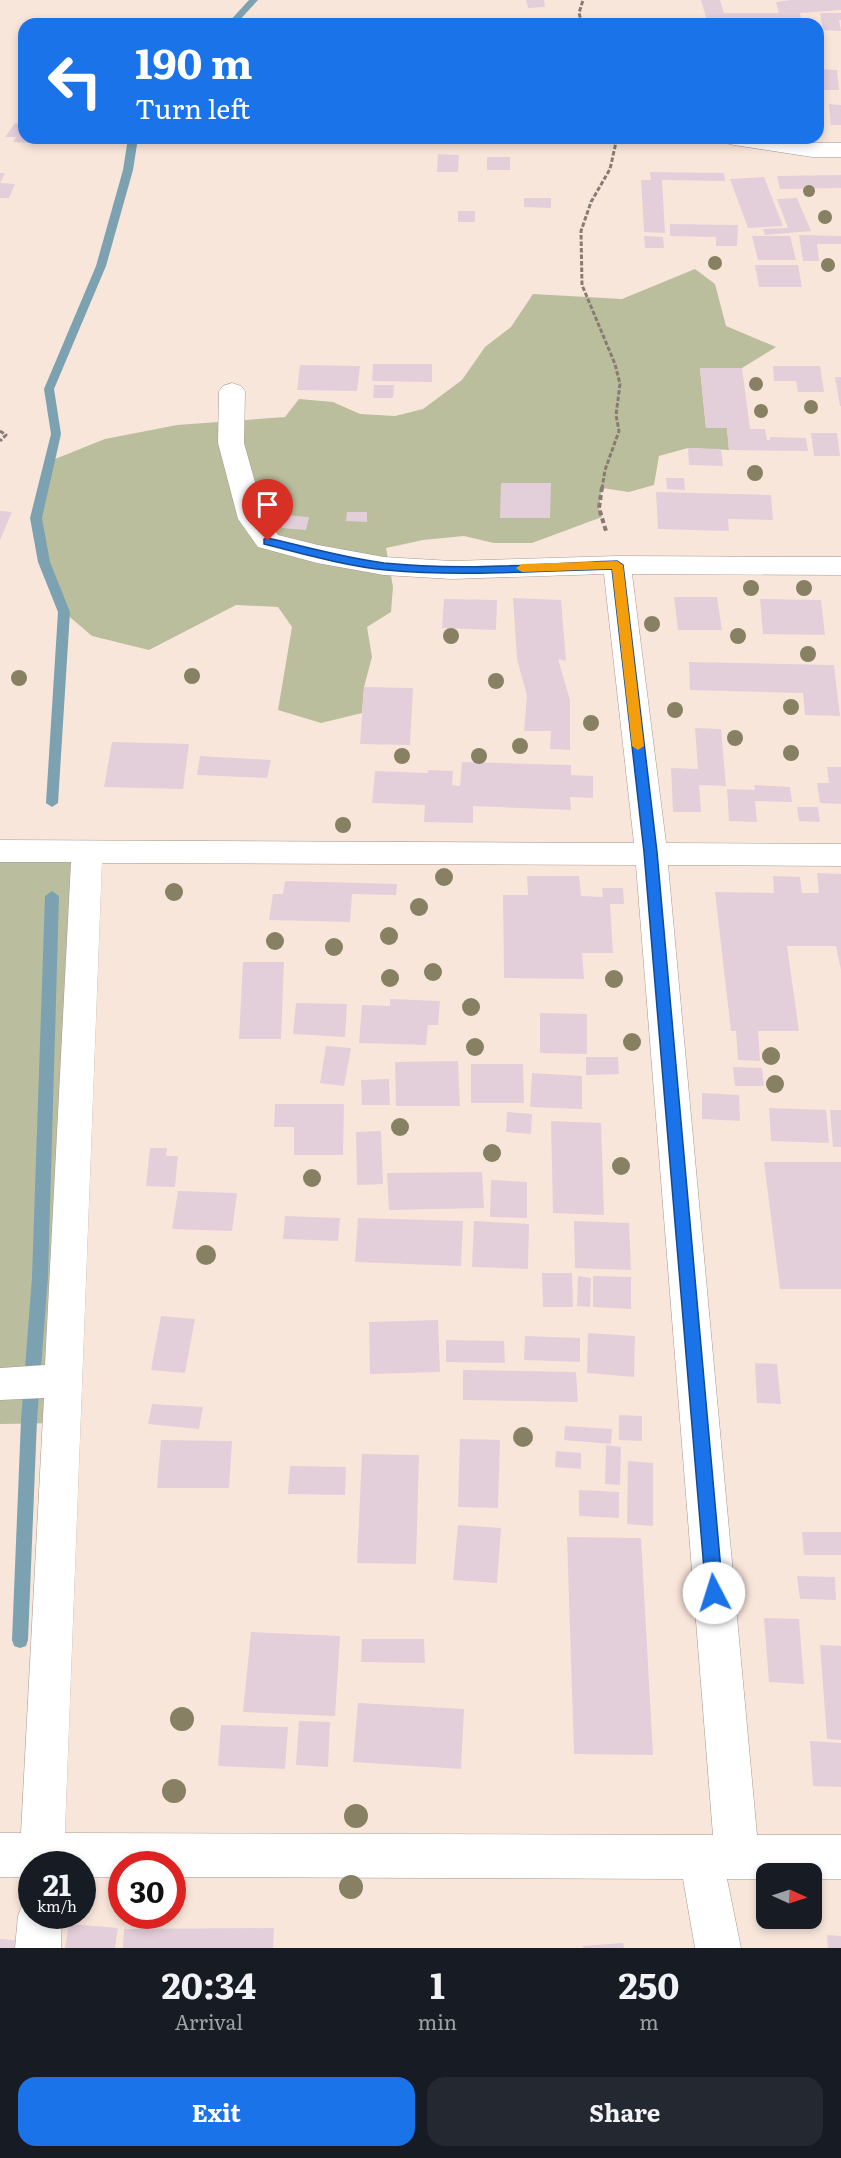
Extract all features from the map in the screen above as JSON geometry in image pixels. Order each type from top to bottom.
[{"type":"street","points":[[773,144],[812,150],[841,150]]},
{"type":"street","points":[[232,391],[231,443],[252,519],[268,541],[318,554],[384,566],[452,570],[617,565],[841,566]]},
{"type":"street","points":[[617,565],[651,852],[719,1857],[718,1948]]},
{"type":"street","points":[[0,851],[651,852],[841,855]]},
{"type":"street","points":[[42,1851],[87,852]]},
{"type":"street","points":[[0,1384],[64,1382]]},
{"type":"street","points":[[0,1855],[18,1857]]},
{"type":"street","points":[[96,1860],[841,1857]]},
{"type":"street","points":[[38,1948],[39,1929]]},
{"type":"path","points":[[580,18],[579,13],[583,0]]},
{"type":"path","points":[[616,144],[610,169],[591,202],[581,231],[582,285],[615,364],[620,384],[616,415],[619,431],[605,470],[599,508],[617,565]]},
{"type":"path","points":[[0,431],[6,435],[0,441]]},
{"type":"green space","points":[[695,269],[715,284],[726,326],[776,347],[742,368],[700,368],[706,428],[727,428],[729,450],[688,448],[659,456],[654,485],[629,492],[602,488],[599,508],[602,517],[532,543],[494,543],[464,536],[423,540],[386,548],[393,587],[391,612],[367,627],[372,657],[364,687],[362,713],[321,723],[278,710],[292,627],[278,607],[236,605],[149,650],[92,636],[64,612],[44,562],[36,518],[50,461],[105,439],[177,425],[285,417],[299,399],[333,402],[360,414],[395,416],[423,409],[462,380],[485,347],[511,327],[533,294],[622,299]]},
{"type":"green space","points":[[0,851],[87,852],[61,1423],[0,1424]]},
{"type":"building","points":[[526,0],[544,0],[545,7],[528,8]]},
{"type":"building","points":[[701,0],[720,0],[724,13],[779,13],[776,2],[841,0],[841,10],[800,13],[801,18],[706,18]]},
{"type":"building","points":[[820,13],[841,13],[841,20],[839,20],[841,31],[824,30],[824,18],[821,18]]},
{"type":"building","points":[[824,69],[837,70],[839,90],[824,90]]},
{"type":"building","points":[[829,104],[841,105],[841,125],[831,125]]},
{"type":"building","points":[[15,123],[18,123],[18,142],[13,142],[16,137],[5,137]]},
{"type":"building","points":[[438,154],[459,155],[458,172],[437,172]]},
{"type":"building","points":[[487,157],[510,157],[510,170],[487,170]]},
{"type":"building","points":[[650,172],[724,173],[725,181],[662,180],[665,233],[644,232],[641,180],[651,180]]},
{"type":"building","points":[[0,173],[5,173],[0,183]]},
{"type":"building","points":[[841,175],[841,188],[780,189],[777,176]]},
{"type":"building","points":[[764,177],[783,226],[748,228],[730,179]]},
{"type":"building","points":[[0,183],[15,184],[9,198],[0,198]]},
{"type":"building","points":[[524,198],[551,198],[551,208],[524,207]]},
{"type":"building","points":[[797,198],[811,231],[765,235],[763,229],[788,228],[777,199]]},
{"type":"building","points":[[458,211],[475,211],[475,222],[458,222]]},
{"type":"building","points":[[670,224],[738,225],[737,246],[716,246],[716,237],[670,236]]},
{"type":"building","points":[[799,235],[841,236],[841,244],[817,244],[819,261],[803,261]]},
{"type":"building","points":[[644,236],[663,237],[664,248],[645,248]]},
{"type":"building","points":[[752,236],[790,236],[796,260],[758,260]]},
{"type":"building","points":[[755,265],[798,265],[802,287],[759,287]]},
{"type":"building","points":[[373,364],[432,364],[432,382],[372,381]]},
{"type":"building","points":[[300,365],[360,366],[357,391],[297,390]]},
{"type":"building","points":[[773,366],[820,366],[824,392],[798,392],[796,381],[774,381]]},
{"type":"building","points":[[700,368],[742,368],[750,429],[765,429],[767,440],[770,440],[770,437],[806,438],[808,451],[729,450],[727,428],[706,428]]},
{"type":"building","points":[[835,377],[841,377],[841,406],[840,406]]},
{"type":"building","points":[[374,385],[394,385],[393,398],[373,398]]},
{"type":"building","points":[[811,433],[837,433],[840,456],[814,456]]},
{"type":"building","points":[[688,448],[721,449],[723,466],[689,465]]},
{"type":"building","points":[[666,478],[684,478],[685,490],[667,489]]},
{"type":"building","points":[[501,483],[551,483],[550,518],[500,518]]},
{"type":"building","points":[[656,492],[771,495],[773,520],[728,519],[729,531],[658,529]]},
{"type":"building","points":[[0,511],[12,512],[0,540]]},
{"type":"building","points":[[347,512],[367,512],[367,522],[346,521]]},
{"type":"building","points":[[284,515],[309,517],[306,530],[282,528]]},
{"type":"building","points":[[674,597],[717,597],[722,630],[678,630]]},
{"type":"building","points":[[513,598],[561,600],[566,661],[558,659],[570,700],[570,750],[550,749],[551,731],[524,731],[527,696],[517,659]]},
{"type":"building","points":[[444,599],[497,600],[496,630],[442,628]]},
{"type":"building","points":[[760,599],[821,600],[825,635],[763,634]]},
{"type":"building","points":[[689,662],[834,665],[840,716],[805,715],[803,693],[690,690]]},
{"type":"building","points":[[364,687],[413,688],[410,745],[360,744]]},
{"type":"building","points":[[695,728],[721,729],[726,786],[699,785],[701,812],[673,812],[671,768],[698,769]]},
{"type":"building","points":[[112,742],[189,744],[183,789],[104,787]]},
{"type":"building","points":[[200,756],[271,760],[267,778],[197,775]]},
{"type":"building","points":[[462,762],[571,765],[571,775],[593,776],[593,798],[570,797],[571,810],[473,806],[473,823],[424,822],[425,805],[372,803],[375,771],[428,773],[428,770],[453,771],[452,785],[460,786]]},
{"type":"building","points":[[827,767],[841,767],[841,804],[820,803],[817,783],[829,783]]},
{"type":"building","points":[[754,785],[790,787],[792,802],[755,801],[757,822],[729,821],[727,789],[755,790]]},
{"type":"building","points":[[797,807],[818,807],[820,822],[799,821]]},
{"type":"building","points":[[817,873],[841,874],[841,970],[836,946],[787,946],[799,1031],[758,1031],[760,1061],[738,1060],[736,1031],[731,1031],[715,892],[774,893],[773,876],[800,877],[802,893],[819,893]]},
{"type":"building","points":[[527,876],[579,876],[581,896],[603,897],[602,888],[623,888],[624,904],[610,904],[613,953],[582,953],[584,979],[504,978],[503,895],[528,895]]},
{"type":"building","points":[[285,881],[397,884],[396,895],[352,894],[350,922],[269,920],[273,894],[283,894]]},
{"type":"building","points":[[243,962],[284,962],[281,1039],[239,1039]]},
{"type":"building","points":[[390,999],[440,1001],[438,1025],[428,1025],[426,1045],[359,1043],[362,1005],[390,1006]]},
{"type":"building","points":[[296,1003],[347,1004],[345,1037],[293,1034]]},
{"type":"building","points":[[540,1013],[587,1014],[587,1054],[540,1053]]},
{"type":"building","points":[[326,1046],[351,1048],[344,1086],[320,1083]]},
{"type":"building","points":[[586,1057],[618,1057],[619,1074],[586,1075]]},
{"type":"building","points":[[458,1061],[460,1106],[396,1106],[395,1062]]},
{"type":"building","points":[[471,1064],[523,1064],[524,1103],[471,1103]]},
{"type":"building","points":[[733,1067],[762,1068],[764,1086],[735,1086]]},
{"type":"building","points":[[532,1073],[582,1076],[582,1109],[530,1107]]},
{"type":"building","points":[[389,1079],[390,1105],[362,1105],[361,1080]]},
{"type":"building","points":[[702,1093],[739,1095],[740,1121],[702,1119]]},
{"type":"building","points":[[275,1104],[344,1104],[343,1155],[294,1155],[294,1127],[274,1127]]},
{"type":"building","points":[[769,1108],[826,1110],[829,1143],[771,1141]]},
{"type":"building","points":[[830,1110],[841,1110],[841,1147],[833,1147]]},
{"type":"building","points":[[507,1112],[532,1114],[531,1134],[506,1132]]},
{"type":"building","points":[[551,1121],[601,1123],[604,1215],[553,1213]]},
{"type":"building","points":[[381,1131],[383,1184],[357,1185],[356,1132]]},
{"type":"building","points":[[150,1148],[167,1148],[166,1156],[178,1156],[175,1187],[146,1186]]},
{"type":"building","points":[[764,1162],[841,1162],[841,1289],[780,1289]]},
{"type":"building","points":[[482,1172],[484,1208],[389,1210],[387,1173]]},
{"type":"building","points":[[491,1180],[527,1182],[527,1218],[490,1217]]},
{"type":"building","points":[[178,1191],[237,1193],[232,1231],[172,1229]]},
{"type":"building","points":[[285,1216],[340,1218],[338,1241],[283,1239]]},
{"type":"building","points":[[358,1218],[463,1221],[461,1266],[355,1262]]},
{"type":"building","points":[[474,1221],[529,1224],[528,1269],[472,1267]]},
{"type":"building","points":[[574,1221],[629,1223],[631,1270],[575,1268]]},
{"type":"building","points":[[542,1273],[572,1273],[573,1307],[543,1307]]},
{"type":"building","points":[[578,1276],[591,1278],[590,1307],[577,1306]]},
{"type":"building","points":[[593,1276],[631,1277],[631,1309],[593,1307]]},
{"type":"building","points":[[161,1316],[195,1319],[185,1373],[151,1370]]},
{"type":"building","points":[[438,1320],[440,1372],[370,1374],[369,1322]]},
{"type":"building","points":[[588,1333],[635,1336],[634,1377],[587,1373]]},
{"type":"building","points":[[525,1336],[580,1338],[580,1362],[524,1360]]},
{"type":"building","points":[[446,1340],[504,1341],[505,1363],[446,1362]]},
{"type":"building","points":[[755,1363],[777,1364],[781,1404],[757,1403]]},
{"type":"building","points":[[463,1370],[576,1372],[578,1402],[463,1400]]},
{"type":"building","points":[[152,1404],[203,1407],[199,1429],[148,1424]]},
{"type":"building","points":[[619,1415],[642,1416],[642,1441],[619,1440]]},
{"type":"building","points":[[565,1426],[612,1429],[611,1444],[564,1440]]},
{"type":"building","points":[[460,1439],[500,1440],[498,1508],[458,1507]]},
{"type":"building","points":[[161,1440],[232,1441],[229,1488],[157,1488]]},
{"type":"building","points":[[606,1445],[621,1447],[620,1485],[605,1484]]},
{"type":"building","points":[[556,1451],[581,1453],[581,1469],[555,1467]]},
{"type":"building","points":[[362,1454],[419,1455],[416,1564],[357,1563]]},
{"type":"building","points":[[628,1461],[653,1463],[653,1526],[627,1524]]},
{"type":"building","points":[[290,1466],[346,1467],[345,1495],[288,1494]]},
{"type":"building","points":[[579,1490],[619,1492],[619,1518],[579,1516]]},
{"type":"building","points":[[458,1525],[501,1528],[497,1583],[453,1580]]},
{"type":"building","points":[[802,1532],[841,1532],[841,1555],[804,1555]]},
{"type":"building","points":[[567,1537],[641,1538],[653,1755],[574,1754]]},
{"type":"building","points":[[797,1576],[835,1577],[836,1600],[800,1599]]},
{"type":"building","points":[[764,1618],[799,1619],[804,1684],[769,1682]]},
{"type":"building","points":[[251,1632],[340,1636],[335,1716],[243,1712]]},
{"type":"building","points":[[362,1639],[424,1639],[425,1663],[361,1662]]},
{"type":"building","points":[[820,1645],[841,1646],[841,1740],[827,1739]]},
{"type":"building","points":[[358,1703],[464,1709],[461,1769],[353,1762]]},
{"type":"building","points":[[299,1721],[330,1722],[328,1767],[296,1765]]},
{"type":"building","points":[[221,1725],[288,1727],[285,1769],[218,1766]]},
{"type":"building","points":[[810,1741],[841,1743],[841,1787],[813,1786]]},
{"type":"building","points":[[96,1926],[118,1929],[115,1948],[65,1948],[68,1929],[96,1929]]},
{"type":"building","points":[[274,1928],[273,1948],[123,1948],[124,1929]]},
{"type":"building","points":[[827,1935],[841,1936],[841,1948],[828,1948]]},
{"type":"building","points":[[0,1939],[25,1941],[23,1948],[0,1948]]},
{"type":"building","points":[[623,1943],[624,1948],[583,1948],[583,1946]]},
{"type":"waterway","points":[[237,18],[254,0]]},
{"type":"waterway","points":[[52,803],[64,612],[44,562],[36,518],[56,434],[49,389],[101,266],[128,170],[132,144]]},
{"type":"waterway","points":[[20,1640],[29,1420],[40,1277],[52,896]]},
{"type":"slow traffic","points":[[522,568],[617,565],[638,746]]},
{"type":"route","points":[[268,541],[318,554],[384,566],[452,570],[617,565],[651,852],[714,1593]]}]
